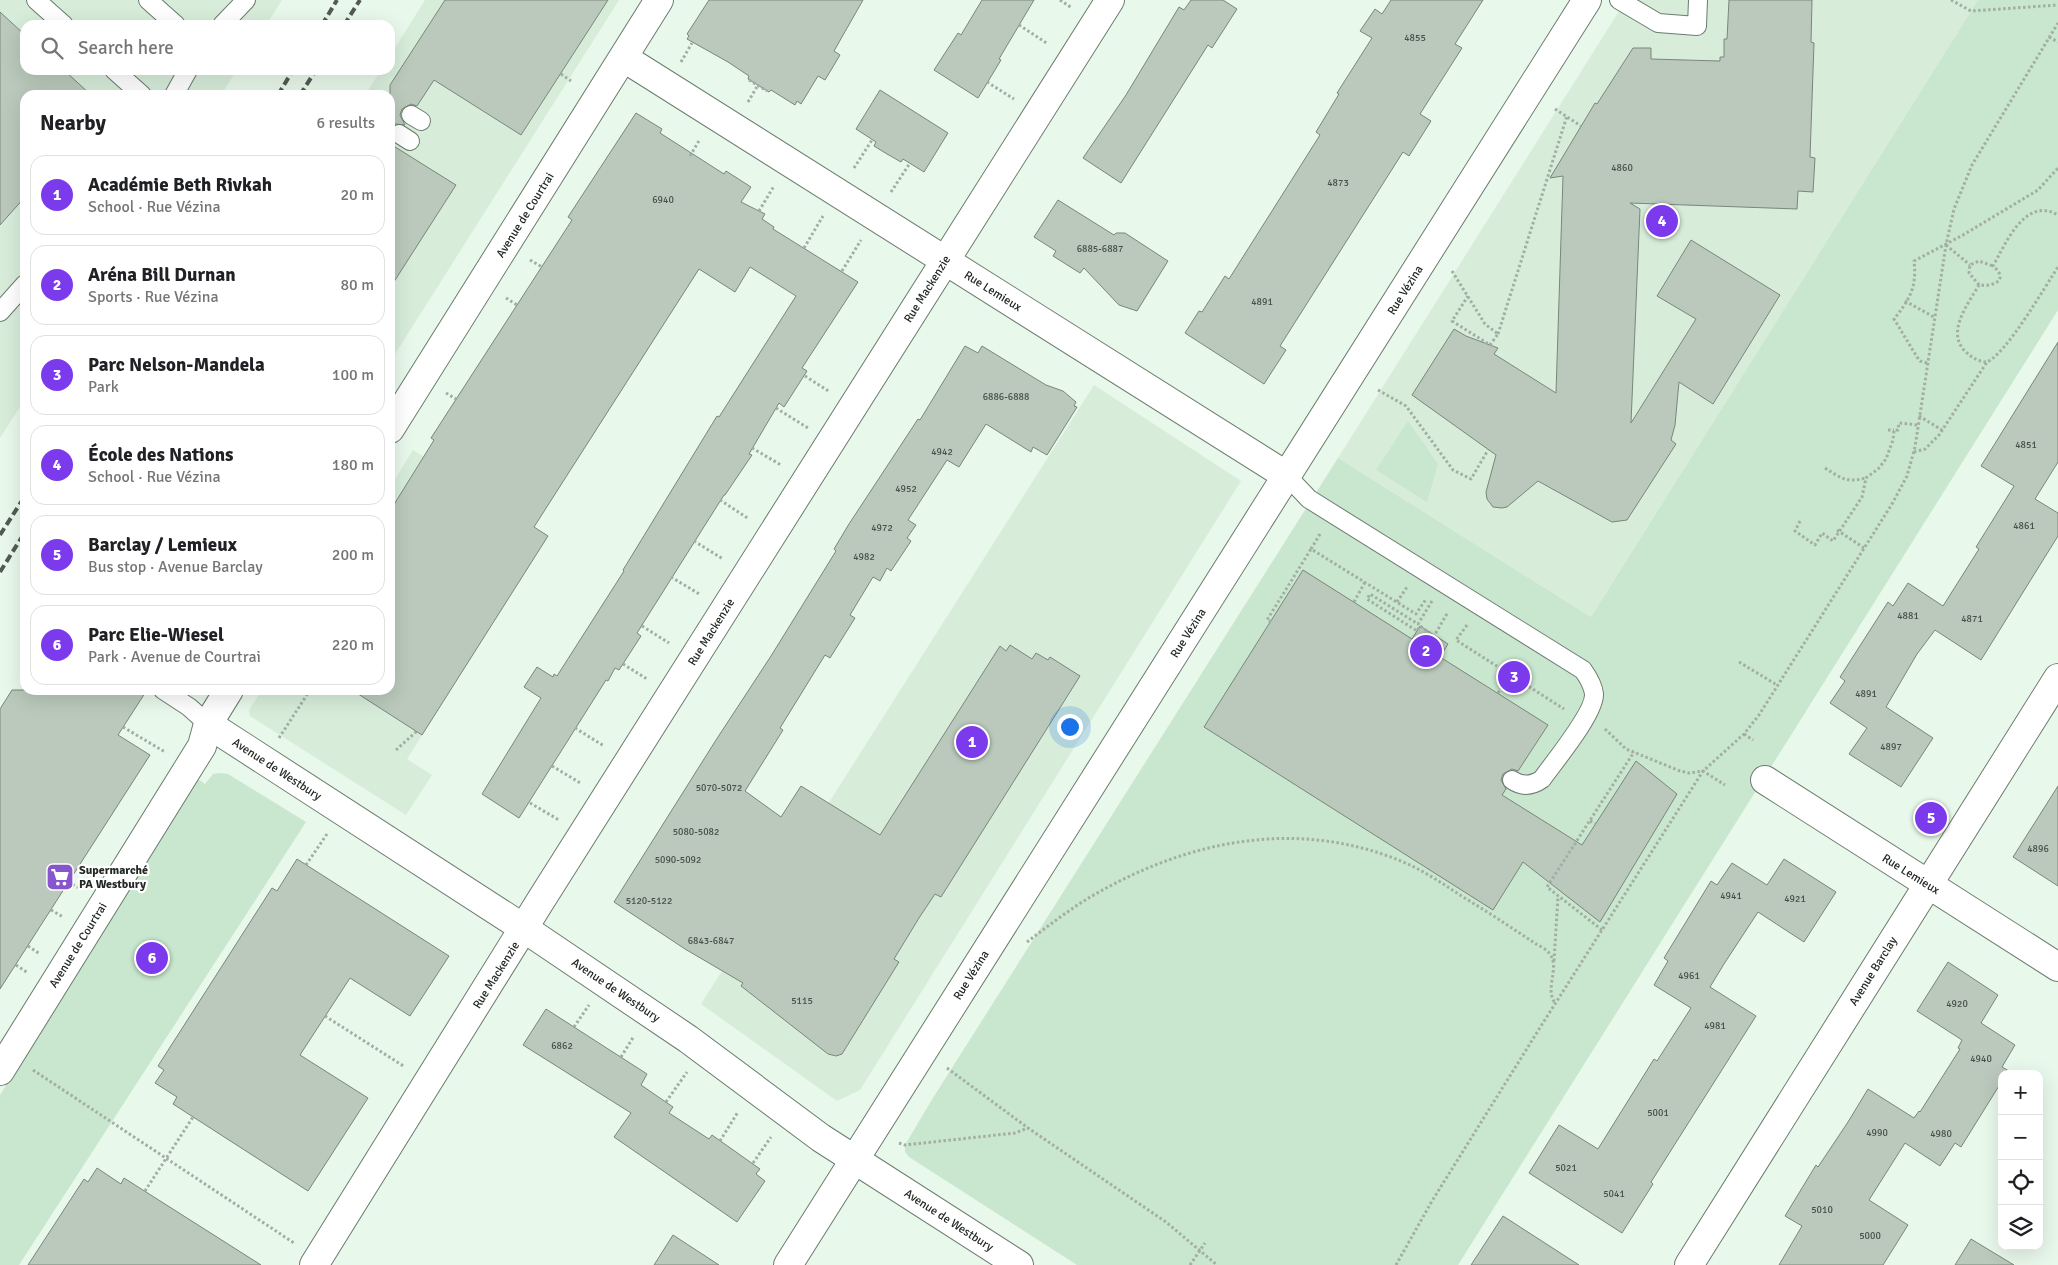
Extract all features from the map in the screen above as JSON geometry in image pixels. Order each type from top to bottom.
[{"type":"street","name":"Avenue de Courtrai","points":[[395,421],[659,0]]},
{"type":"street","name":"Rue Mackenzie","points":[[320,1263],[547,891],[1110,0]]},
{"type":"street","name":"Rue Vézina","points":[[788,1265],[1587,0]]},
{"type":"street","name":"Rue Lemieux","points":[[624,58],[1288,476]]},
{"type":"street","name":"Avenue Barclay","points":[[1689,1265],[2058,678]]},
{"type":"street","name":"Avenue de Courtrai","points":[[5,1063],[202,746],[208,724],[226,695]]},
{"type":"street","name":"Avenue de Westbury","points":[[208,724],[525,929],[688,1038],[808,1128],[855,1160],[1019,1265]]},
{"type":"street","name":"Rue Lemieux","points":[[1765,780],[2058,967]]},
{"type":"lane","points":[[36,0],[58,20]]},
{"type":"lane","points":[[148,0],[170,20]]},
{"type":"lane","points":[[227,20],[246,0]]},
{"type":"lane","points":[[1619,0],[1658,23],[1697,26],[1698,0]]},
{"type":"lane","points":[[120,75],[136,90]]},
{"type":"lane","points":[[177,90],[185,75]]},
{"type":"lane","points":[[0,312],[20,290]]},
{"type":"lane","points":[[1288,476],[1309,499],[1583,670],[1591,681],[1594,693],[1594,701],[1588,715],[1542,779],[1536,783],[1523,785],[1512,780]]},
{"type":"lane","points":[[171,695],[189,707],[208,724]]},
{"type":"path","points":[[1060,0],[1073,9]]},
{"type":"path","points":[[1951,0],[1971,11],[2058,5]]},
{"type":"path","points":[[1396,1265],[1432,1201],[1555,1003],[1703,771],[1744,734],[1759,716],[1892,504],[1907,476],[1914,452],[1934,317],[1954,209],[1972,165],[2058,23]]},
{"type":"path","points":[[1019,25],[1050,45]]},
{"type":"path","points":[[2049,37],[2058,42]]},
{"type":"path","points":[[681,62],[692,43]]},
{"type":"path","points":[[561,74],[571,81]]},
{"type":"path","points":[[749,80],[767,91]]},
{"type":"path","points":[[987,82],[1016,100]]},
{"type":"path","points":[[747,104],[758,85]]},
{"type":"path","points":[[1555,109],[1581,126]]},
{"type":"path","points":[[1468,296],[1452,321],[1490,345],[1498,334],[1567,116]]},
{"type":"path","points":[[690,156],[701,139]]},
{"type":"path","points":[[852,170],[872,140]]},
{"type":"path","points":[[890,194],[910,163]]},
{"type":"path","points":[[1927,363],[1920,362],[1894,319],[1906,302],[1914,280],[1914,261],[1946,245],[2038,190],[2058,168]]},
{"type":"path","points":[[759,211],[774,186]]},
{"type":"path","points":[[1993,266],[2018,224],[2025,217],[2042,211],[2051,211],[2058,215]]},
{"type":"path","points":[[804,248],[824,216]]},
{"type":"path","points":[[842,271],[861,240]]},
{"type":"path","points":[[1946,245],[1970,265]]},
{"type":"path","points":[[530,260],[542,268]]},
{"type":"path","points":[[1995,284],[2000,277],[1999,272],[1993,266],[1978,261],[1970,265],[1969,273],[1978,285],[1987,286],[1995,284],[2000,286]]},
{"type":"path","points":[[1914,452],[1925,449],[1942,430],[1987,362],[2004,347],[2058,266]]},
{"type":"path","points":[[1452,271],[1485,324],[1498,334]]},
{"type":"path","points":[[1978,285],[1960,322],[1957,339],[1972,358],[1987,362]]},
{"type":"path","points":[[506,298],[517,305]]},
{"type":"path","points":[[1906,302],[1934,317]]},
{"type":"path","points":[[805,376],[831,392]]},
{"type":"path","points":[[1378,390],[1406,406],[1453,470],[1471,479],[1488,450]]},
{"type":"path","points":[[446,392],[456,399]]},
{"type":"path","points":[[776,408],[808,428]]},
{"type":"path","points":[[1919,416],[1942,430]]},
{"type":"path","points":[[1888,430],[1898,430],[1899,423],[1918,425]]},
{"type":"path","points":[[1825,468],[1843,480],[1857,481],[1866,478],[1878,469],[1886,459],[1893,440],[1894,430]]},
{"type":"path","points":[[752,448],[784,466]]},
{"type":"path","points":[[1800,521],[1795,532],[1815,544],[1822,533],[1834,541],[1838,530],[1862,497],[1866,478]]},
{"type":"path","points":[[720,500],[750,520]]},
{"type":"path","points":[[1271,622],[1267,620],[1324,528]]},
{"type":"path","points":[[1838,530],[1864,548]]},
{"type":"path","points":[[694,541],[725,560]]},
{"type":"path","points":[[1311,549],[1416,614],[1428,595],[1433,599],[1418,624],[1370,594],[1367,599],[1417,631],[1420,626],[1434,636],[1446,615]]},
{"type":"path","points":[[671,578],[702,596]]},
{"type":"path","points":[[1354,602],[1365,582]]},
{"type":"path","points":[[1450,609],[1456,614]]},
{"type":"path","points":[[1462,618],[1469,622],[1456,640],[1572,714]]},
{"type":"path","points":[[642,626],[672,645]]},
{"type":"path","points":[[1739,662],[1777,686]]},
{"type":"path","points":[[623,664],[649,681]]},
{"type":"path","points":[[1498,693],[1510,674]]},
{"type":"path","points":[[279,738],[307,695]]},
{"type":"path","points":[[1598,723],[1626,749],[1680,771],[1689,773],[1703,771],[1725,785]]},
{"type":"path","points":[[123,727],[168,754]]},
{"type":"path","points":[[575,728],[607,748]]},
{"type":"path","points":[[396,750],[417,731]]},
{"type":"path","points":[[1744,734],[1753,740]]},
{"type":"path","points":[[1602,930],[1547,887],[1634,752]]},
{"type":"path","points":[[552,766],[583,785]]},
{"type":"path","points":[[530,803],[561,821]]},
{"type":"path","points":[[1590,821],[1596,824]]},
{"type":"path","points":[[306,865],[327,834]]},
{"type":"path","points":[[1027,942],[1090,897],[1146,869],[1216,846],[1268,838],[1290,837],[1364,848],[1409,865],[1436,879],[1536,944],[1549,953],[1554,962]]},
{"type":"path","points":[[68,882],[82,890]]},
{"type":"path","points":[[1555,1003],[1551,994],[1558,896]]},
{"type":"path","points":[[51,910],[64,918]]},
{"type":"path","points":[[28,946],[42,955]]},
{"type":"path","points":[[16,965],[30,974]]},
{"type":"path","points":[[574,1027],[590,1005]]},
{"type":"path","points":[[325,1016],[408,1070]]},
{"type":"path","points":[[621,1057],[635,1035]]},
{"type":"path","points":[[5,1063],[166,1159],[320,1263]]},
{"type":"path","points":[[947,1068],[1028,1128],[1166,1222],[1217,1265]]},
{"type":"path","points":[[666,1102],[688,1070]]},
{"type":"path","points":[[720,1141],[740,1109]]},
{"type":"path","points":[[145,1191],[193,1117]]},
{"type":"path","points":[[896,1142],[905,1145],[1015,1134],[1028,1128]]},
{"type":"path","points":[[753,1164],[774,1134]]},
{"type":"path","points":[[1190,1265],[1199,1249],[1205,1243]]},
{"type":"shaded area","points":[[0,0],[282,0],[269,20],[20,20],[20,75],[234,75],[224,90],[20,90],[20,407],[0,438]]},
{"type":"shaded area","points":[[425,0],[619,0],[395,354],[395,90],[368,90],[378,75],[395,75],[395,48]]},
{"type":"shaded area","points":[[1626,0],[1978,0],[1591,617],[1338,458]]},
{"type":"shaded area","points":[[1978,0],[2058,0],[2058,310],[1458,1265],[1077,1265],[909,1157],[905,1152],[905,1145],[933,1098],[1338,458],[1591,617]]},
{"type":"shaded area","points":[[1094,385],[1241,481],[860,1090],[837,1101],[701,1004]]},
{"type":"shaded area","points":[[1408,421],[1438,464],[1427,502],[1376,470]]},
{"type":"shaded area","points":[[413,450],[548,536],[407,759],[432,775],[406,815],[250,716],[249,710],[259,695],[395,695],[395,479]]},
{"type":"shaded area","points":[[213,774],[228,774],[306,822],[19,1265],[0,1265],[0,1095],[198,779],[205,784]]},
{"type":"building","points":[[445,0],[608,0],[521,135],[434,80],[417,106],[411,104],[402,109],[400,115],[405,125],[395,124],[395,90],[390,90],[390,85]]},
{"type":"building","points":[[709,0],[863,0],[834,51],[840,55],[825,80],[818,76],[801,104],[797,101],[795,105],[771,90],[769,92],[748,79],[749,76],[728,62],[687,39],[689,36],[687,34]]},
{"type":"building","points":[[982,0],[1034,0],[978,98],[934,70],[958,33],[961,35]]},
{"type":"building","points":[[1191,0],[1223,0],[1237,9],[1212,48],[1208,45],[1121,183],[1083,158],[1126,95],[1179,7],[1184,10]]},
{"type":"building","points":[[1391,0],[1483,0],[1455,44],[1462,48],[1420,114],[1431,121],[1409,156],[1403,152],[1280,346],[1286,350],[1264,384],[1185,333],[1199,311],[1202,312],[1225,276],[1229,279],[1320,135],[1316,132],[1339,94],[1337,93],[1372,38],[1360,31],[1375,9],[1382,14]]},
{"type":"building","points":[[1729,0],[1812,0],[1811,42],[1814,43],[1810,157],[1815,158],[1813,192],[1798,191],[1797,209],[1630,203],[1640,209],[1631,423],[1696,319],[1657,296],[1691,240],[1780,295],[1713,404],[1679,382],[1675,425],[1671,440],[1676,444],[1627,520],[1612,522],[1538,481],[1507,507],[1493,507],[1487,499],[1486,492],[1496,455],[1412,395],[1454,329],[1466,336],[1498,348],[1494,354],[1556,393],[1563,176],[1550,178],[1595,103],[1597,104],[1633,48],[1651,48],[1651,59],[1720,61],[1720,57],[1724,57],[1724,39],[1727,39]]},
{"type":"building","points":[[0,12],[20,30],[20,75],[69,75],[86,90],[20,90],[20,203],[0,225]]},
{"type":"building","points":[[880,90],[948,133],[924,172],[903,159],[901,162],[874,146],[876,142],[856,129]]},
{"type":"building","points":[[636,113],[662,129],[660,133],[724,174],[726,171],[751,187],[741,202],[765,214],[762,219],[774,227],[773,229],[858,282],[802,368],[807,371],[784,407],[779,403],[749,454],[752,455],[724,495],[637,633],[641,636],[619,670],[615,668],[608,681],[606,680],[519,818],[482,794],[541,698],[524,687],[537,667],[553,677],[554,674],[557,676],[624,571],[717,416],[719,417],[796,296],[750,267],[735,292],[699,269],[534,527],[548,536],[422,735],[360,695],[395,695],[395,503],[434,440],[431,438],[572,220],[568,217]]},
{"type":"building","points":[[395,147],[456,185],[395,280]]},
{"type":"building","points":[[1058,200],[1114,235],[1116,233],[1125,233],[1168,261],[1137,311],[1119,305],[1084,268],[1080,273],[1053,256],[1056,251],[1034,237]]},
{"type":"building","points":[[2058,342],[2058,462],[2035,499],[2058,513],[2058,536],[1981,660],[1935,630],[1917,654],[1886,707],[1933,738],[1901,787],[1849,754],[1867,728],[1830,703],[1845,681],[1840,677],[1888,602],[1893,606],[1908,583],[1943,606],[1979,549],[1976,547],[2014,486],[1981,466]]},
{"type":"building","points":[[965,346],[978,353],[982,346],[1046,385],[1063,391],[1076,402],[1074,406],[1077,407],[1047,455],[1033,447],[1031,452],[986,424],[959,467],[947,460],[908,520],[916,525],[907,538],[911,541],[891,571],[887,568],[880,581],[873,577],[850,615],[855,618],[830,658],[825,655],[780,728],[783,730],[745,791],[781,817],[801,786],[880,835],[1000,646],[1006,651],[1010,645],[1032,659],[1036,653],[1048,660],[1050,657],[1080,676],[941,897],[935,894],[919,918],[894,959],[899,962],[842,1054],[836,1056],[828,1054],[741,986],[743,983],[685,949],[614,902],[771,656],[836,551],[834,549],[849,524],[918,419],[920,420]]},
{"type":"building","points":[[1303,570],[1412,639],[1420,626],[1448,644],[1440,657],[1548,725],[1518,771],[1512,769],[1503,774],[1501,780],[1506,789],[1502,795],[1582,845],[1636,761],[1677,794],[1600,922],[1523,862],[1493,910],[1204,727]]},
{"type":"building","points":[[12,690],[20,690],[20,695],[144,695],[118,735],[150,755],[0,989],[0,709]]},
{"type":"building","points":[[2058,786],[2058,886],[2013,857]]},
{"type":"building","points":[[297,859],[449,956],[410,1016],[350,978],[300,1055],[368,1098],[308,1191],[173,1104],[177,1097],[155,1083],[164,1070],[158,1066],[272,888],[277,891]]},
{"type":"building","points":[[1784,859],[1836,892],[1804,942],[1758,912],[1724,964],[1710,987],[1756,1016],[1651,1182],[1653,1184],[1622,1233],[1529,1173],[1559,1125],[1598,1149],[1654,1059],[1657,1061],[1691,1008],[1654,985],[1668,961],[1664,958],[1711,881],[1717,885],[1732,863],[1767,885]]},
{"type":"building","points":[[1948,962],[1998,995],[1981,1023],[2015,1045],[2002,1067],[2007,1070],[1998,1070],[1998,1087],[1961,1147],[1955,1143],[1940,1166],[1905,1143],[1869,1200],[1908,1225],[1883,1265],[1779,1265],[1802,1226],[1785,1216],[1816,1165],[1818,1167],[1868,1089],[1914,1118],[1920,1112],[1960,1049],[1958,1048],[1962,1040],[1917,1011]]},
{"type":"building","points":[[546,1009],[647,1074],[641,1085],[673,1107],[669,1113],[709,1139],[712,1135],[760,1169],[756,1174],[765,1181],[737,1222],[614,1137],[631,1113],[523,1045]]},
{"type":"building","points":[[97,1168],[121,1184],[124,1178],[261,1265],[28,1265],[84,1179],[88,1182]]},
{"type":"building","points":[[1503,1216],[1579,1265],[1471,1265]]},
{"type":"building","points":[[673,1235],[719,1265],[654,1265]]},
{"type":"building","points":[[1971,1239],[2014,1265],[1955,1265]]},
{"type":"railway","points":[[325,20],[337,0]]},
{"type":"railway","points":[[347,20],[360,0]]},
{"type":"railway","points":[[281,90],[290,75]]},
{"type":"railway","points":[[303,90],[313,75]]},
{"type":"railway","points":[[0,535],[20,504]]},
{"type":"railway","points":[[0,572],[20,540]]},
{"type":"place","name":"École des Nations","points":[[1662,221]]},
{"type":"place","name":"Aréna Bill Durnan","points":[[1426,651]]},
{"type":"place","name":"Parc Nelson-Mandela","points":[[1514,677]]},
{"type":"place","name":"Académie Beth Rivkah","points":[[972,742]]},
{"type":"place","name":"Barclay / Lemieux","points":[[1931,818]]},
{"type":"place","name":"Supermarché PA Westbury","points":[[60,877]]},
{"type":"place","name":"Parc Elie-Wiesel","points":[[152,958]]}]
